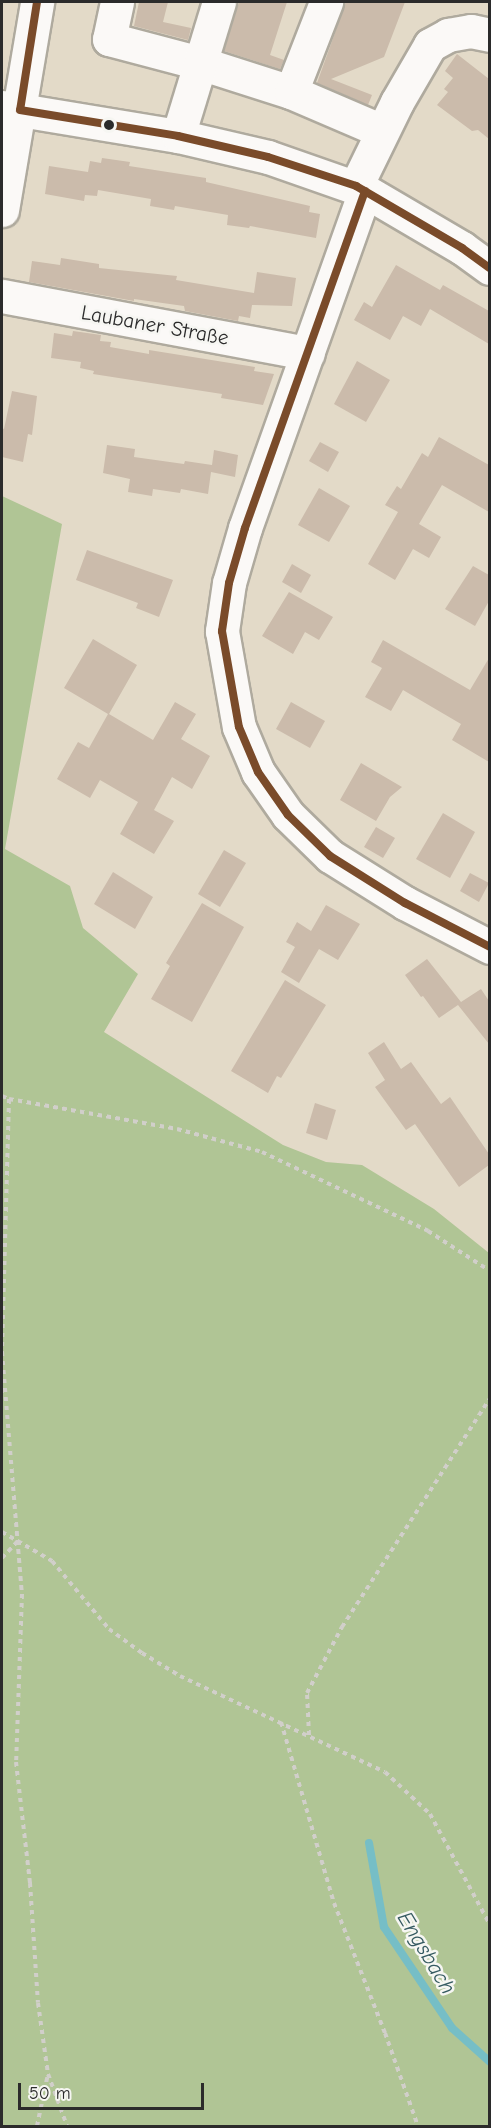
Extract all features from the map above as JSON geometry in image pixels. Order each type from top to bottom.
[{"type":"street","points":[[2,210],[11,108],[37,2]]},
{"type":"street","points":[[117,2],[110,39],[200,63],[291,92],[382,131]]},
{"type":"street","points":[[178,136],[219,2]]},
{"type":"street","points":[[291,92],[326,2]]},
{"type":"street","points":[[489,35],[471,31],[448,35],[430,45],[382,131],[360,188],[308,353],[245,528],[229,583],[222,631],[238,727],[258,772],[288,815],[330,856],[405,903],[489,947]]},
{"type":"street","points":[[11,108],[178,136],[268,157],[360,188],[462,248],[489,268]]},
{"type":"street","name":"Laubaner Straße","points":[[2,296],[308,353]]},
{"type":"path","points":[[2,1096],[177,1129],[262,1152],[428,1231],[489,1271]]},
{"type":"path","points":[[9,1099],[2,1352],[22,1594],[16,1762],[48,2074],[67,2127]]},
{"type":"path","points":[[309,1735],[307,1693],[342,1627],[489,1398]]},
{"type":"path","points":[[2,1532],[52,1561],[109,1629],[142,1653],[180,1676],[386,1772],[430,1814],[489,1925]]},
{"type":"path","points":[[2,1558],[19,1540]]},
{"type":"path","points":[[281,1722],[334,1903],[385,2033],[418,2127]]},
{"type":"path","points":[[37,2127],[48,2074]]},
{"type":"green space","points":[[2,496],[62,524],[5,849],[70,886],[83,928],[138,974],[104,1032],[283,1145],[326,1162],[362,1165],[434,1209],[489,1253],[489,2126],[2,2126]]},
{"type":"building","points":[[139,2],[168,2],[163,22],[191,28],[188,40],[134,26]]},
{"type":"building","points":[[239,2],[287,2],[270,55],[284,60],[280,69],[224,51]]},
{"type":"building","points":[[346,2],[405,2],[384,57],[331,79],[372,95],[368,105],[317,83]]},
{"type":"building","points":[[457,54],[489,79],[489,139],[478,130],[472,131],[437,105],[448,92],[444,89],[453,78],[445,71]]},
{"type":"building","points":[[102,158],[130,162],[129,166],[206,178],[206,182],[310,206],[309,212],[320,214],[316,238],[250,226],[249,228],[227,225],[228,215],[175,206],[174,210],[150,206],[151,199],[98,190],[97,196],[85,195],[84,201],[45,194],[49,166],[88,172],[90,161],[101,163]]},
{"type":"building","points":[[61,258],[99,264],[99,268],[177,276],[176,280],[254,293],[257,272],[296,278],[292,306],[252,305],[250,318],[239,316],[238,321],[185,311],[184,306],[134,299],[134,301],[29,282],[32,261],[60,265]]},
{"type":"building","points":[[396,265],[440,290],[443,285],[489,311],[489,344],[430,309],[421,326],[403,316],[390,340],[354,320],[364,302],[372,307]]},
{"type":"building","points":[[73,331],[101,335],[100,341],[111,342],[110,347],[149,354],[149,350],[255,367],[254,371],[274,374],[263,405],[221,398],[222,394],[93,374],[94,371],[80,368],[81,362],[51,358],[54,333],[72,336]]},
{"type":"building","points":[[357,361],[390,380],[366,422],[334,404]]},
{"type":"building","points":[[12,391],[37,396],[32,435],[28,434],[23,462],[2,457],[2,428],[4,429]]},
{"type":"building","points":[[439,437],[489,465],[489,512],[442,485],[419,524],[441,537],[429,558],[413,549],[395,580],[368,564],[398,512],[385,505],[397,486],[401,489],[422,453],[428,457]]},
{"type":"building","points":[[320,442],[339,452],[328,472],[309,461]]},
{"type":"building","points":[[107,445],[135,449],[134,457],[184,464],[185,461],[212,465],[214,450],[238,455],[235,477],[211,472],[208,494],[181,489],[180,493],[153,489],[152,496],[128,492],[130,479],[103,473]]},
{"type":"building","points":[[319,488],[350,506],[329,542],[298,525]]},
{"type":"building","points":[[87,550],[173,580],[159,617],[136,608],[138,603],[76,580]]},
{"type":"building","points":[[292,564],[311,575],[301,593],[282,582]]},
{"type":"building","points":[[473,566],[489,575],[489,601],[475,626],[445,609]]},
{"type":"building","points":[[289,592],[333,617],[319,640],[305,632],[293,654],[262,636]]},
{"type":"building","points":[[93,639],[137,665],[109,714],[153,740],[175,702],[196,714],[181,739],[210,756],[192,789],[172,777],[154,810],[174,821],[154,854],[120,834],[138,802],[100,780],[90,798],[57,779],[78,742],[89,748],[108,714],[64,688]]},
{"type":"building","points":[[383,640],[470,690],[489,658],[489,762],[452,740],[461,724],[403,690],[391,711],[365,697],[382,668],[371,662]]},
{"type":"building","points":[[291,702],[325,721],[310,748],[276,729]]},
{"type":"building","points":[[361,763],[402,787],[390,797],[376,821],[340,800]]},
{"type":"building","points":[[443,813],[475,832],[450,878],[416,859]]},
{"type":"building","points":[[376,827],[395,838],[383,858],[364,847]]},
{"type":"building","points":[[224,850],[246,863],[220,907],[198,894]]},
{"type":"building","points":[[113,872],[153,897],[135,929],[94,904]]},
{"type":"building","points":[[470,873],[489,883],[479,902],[460,891]]},
{"type":"building","points":[[202,903],[244,927],[192,1022],[151,999],[170,966],[166,963]]},
{"type":"building","points":[[326,905],[360,924],[338,960],[319,949],[299,983],[281,972],[295,947],[286,942],[297,922],[311,931]]},
{"type":"building","points":[[427,959],[461,1002],[481,989],[489,1001],[489,1044],[458,1005],[439,1018],[423,996],[421,997],[405,975]]},
{"type":"building","points":[[285,980],[326,1005],[281,1078],[277,1076],[268,1093],[231,1071]]},
{"type":"building","points":[[384,1042],[401,1069],[411,1062],[441,1104],[450,1097],[489,1154],[489,1165],[459,1187],[415,1124],[406,1130],[375,1087],[385,1080],[368,1053]]},
{"type":"building","points":[[315,1103],[336,1110],[327,1140],[306,1133]]},
{"type":"waterway","name":"Engsbach","points":[[369,1843],[384,1927],[452,2028],[490,2062]]},
{"type":"transit line","points":[[37,2],[20,110],[178,136],[268,157],[356,186],[462,248],[490,268]]},
{"type":"transit line","points":[[365,191],[245,528],[229,583],[222,631],[239,727],[258,772],[288,815],[330,856],[405,903],[490,947]]}]
